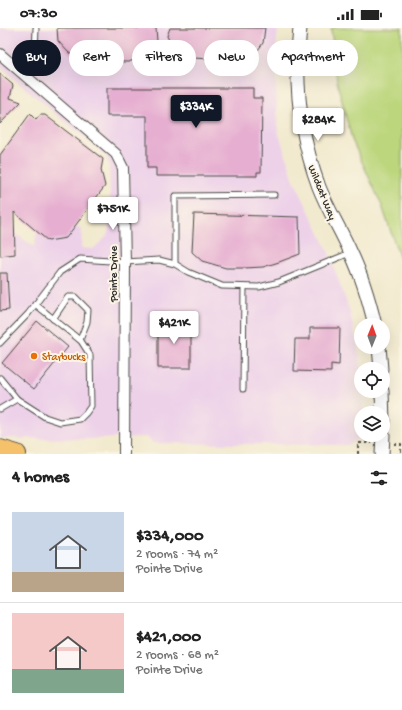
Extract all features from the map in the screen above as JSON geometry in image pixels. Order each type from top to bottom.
[{"type":"highway","points":[[0,449],[17,454]]},
{"type":"street","name":"Wildcat Way","points":[[300,28],[298,74],[299,98],[305,142],[319,187],[351,253],[370,301],[374,318]]},
{"type":"street","name":"Pointe Drive","points":[[0,54],[116,154],[123,168],[125,262],[124,454]]},
{"type":"street","points":[[382,454],[383,442]]},
{"type":"lane","points":[[27,77],[33,68],[36,28]]},
{"type":"lane","points":[[175,264],[176,196],[274,195]]},
{"type":"lane","points":[[0,343],[35,304],[60,272],[80,259],[125,262],[159,260],[175,264],[188,272],[222,286],[259,288],[279,282],[351,253]]},
{"type":"lane","points":[[243,389],[244,287]]},
{"type":"lane","points":[[53,319],[68,297],[74,297],[88,310],[87,322],[80,340]]},
{"type":"lane","points":[[0,378],[17,399],[45,417],[60,422],[80,419],[91,406],[90,355],[80,340],[35,304]]},
{"type":"lane","points":[[0,409],[17,399]]},
{"type":"path","points":[[401,444],[401,454]]},
{"type":"shaded area","points":[[0,28],[278,28],[277,40],[267,40],[267,76],[276,76],[278,131],[294,180],[327,248],[349,309],[354,332],[354,354],[359,354],[361,362],[354,362],[354,398],[362,398],[363,406],[354,406],[354,441],[348,445],[153,443],[147,437],[87,439],[0,438],[0,218],[14,232],[34,247],[37,232],[48,241],[66,238],[75,226],[82,229],[81,248],[93,249],[107,236],[111,218],[109,166],[106,156],[0,67]]},
{"type":"green space","points":[[331,28],[402,28],[402,265],[382,206],[352,140],[337,82],[336,76],[358,76],[358,40],[332,40]]},
{"type":"building","points":[[57,28],[156,28],[157,40],[132,40],[132,61],[128,62],[124,62],[124,40],[69,40],[69,53],[61,44],[61,40],[58,40]]},
{"type":"building","points":[[170,28],[265,28],[263,43],[259,48],[259,40],[204,40],[204,59],[196,58],[196,40],[169,40],[167,36]]},
{"type":"building","points":[[0,74],[13,85],[10,98],[21,102],[0,124]]},
{"type":"building","points":[[107,88],[253,88],[253,98],[262,98],[261,172],[257,172],[257,176],[156,176],[156,168],[147,168],[147,116],[107,116]]},
{"type":"building","points":[[30,114],[36,120],[40,115],[45,115],[103,159],[101,170],[105,186],[66,238],[48,241],[14,212],[15,254],[0,256],[0,155]]},
{"type":"building","points":[[194,214],[299,217],[300,254],[263,267],[226,268],[202,261],[192,252]]},
{"type":"building","points":[[0,273],[7,273],[9,310],[0,311]]},
{"type":"building","name":"Starbucks","points":[[37,321],[68,347],[34,389],[2,363]]},
{"type":"building","points":[[158,321],[191,322],[191,368],[158,368]]},
{"type":"building","points":[[310,328],[340,328],[339,365],[331,364],[331,372],[294,371],[295,339],[310,339]]},
{"type":"place","name":"Starbucks","points":[[34,356]]}]
